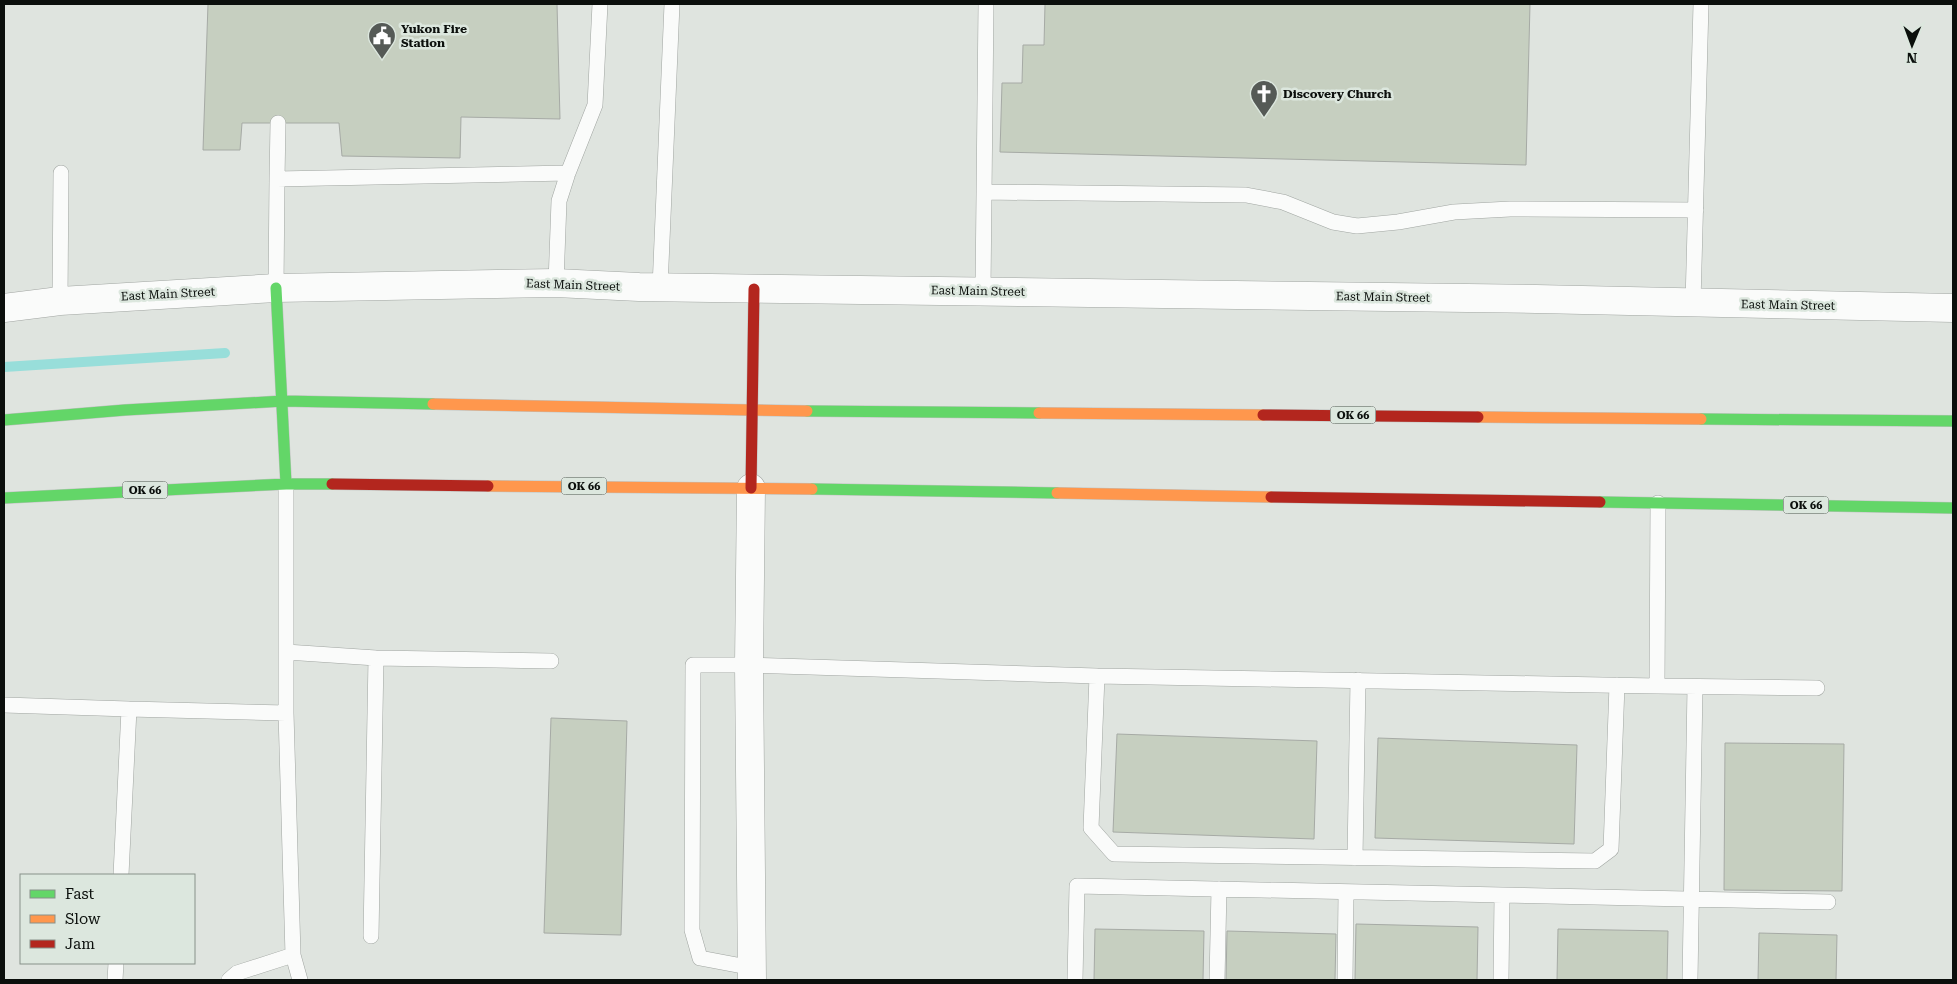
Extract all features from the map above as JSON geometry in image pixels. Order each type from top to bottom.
[{"type":"highway","points":[[276,288],[286,484]]},
{"type":"highway","points":[[751,488],[754,289]]},
{"type":"highway","name":"OK 66","points":[[4,420],[125,410],[283,401],[752,410],[1953,421]]},
{"type":"highway","name":"OK 66","points":[[4,498],[286,484],[751,488],[1953,508]]},
{"type":"street","name":"East Main Street","points":[[4,308],[60,301],[276,288],[556,283],[660,288],[983,290],[1953,308]]},
{"type":"street","points":[[751,488],[749,665],[752,974]]},
{"type":"lane","points":[[556,283],[560,201],[568,173],[595,105],[600,4]]},
{"type":"lane","points":[[660,288],[672,4]]},
{"type":"lane","points":[[983,290],[986,4]]},
{"type":"lane","points":[[1694,303],[1701,4]]},
{"type":"lane","points":[[276,288],[278,123]]},
{"type":"lane","points":[[60,301],[61,173]]},
{"type":"lane","points":[[277,179],[568,173]]},
{"type":"lane","points":[[984,192],[1246,195],[1283,202],[1333,222],[1357,226],[1398,222],[1454,212],[1510,209],[1696,210]]},
{"type":"lane","points":[[286,484],[286,713],[292,955],[300,980]]},
{"type":"lane","points":[[1657,686],[1658,503]]},
{"type":"lane","points":[[286,652],[376,658],[551,661]]},
{"type":"lane","points":[[371,936],[376,658]]},
{"type":"lane","points":[[752,974],[700,958],[692,930],[693,665],[749,665],[1097,676],[1817,688]]},
{"type":"lane","points":[[1097,676],[1091,828],[1114,854],[1595,861],[1610,849],[1617,685]]},
{"type":"lane","points":[[1355,858],[1358,680]]},
{"type":"lane","points":[[1690,980],[1695,687]]},
{"type":"lane","points":[[4,705],[286,713]]},
{"type":"lane","points":[[121,874],[129,709]]},
{"type":"lane","points":[[1075,980],[1077,886],[1828,902]]},
{"type":"lane","points":[[1217,980],[1219,890]]},
{"type":"lane","points":[[1344,980],[1346,893]]},
{"type":"lane","points":[[1501,980],[1502,896]]},
{"type":"lane","points":[[229,980],[237,973],[292,955]]},
{"type":"lane","points":[[116,964],[116,980]]},
{"type":"building","name":"Yukon Fire Station","points":[[208,4],[557,4],[560,119],[461,117],[460,158],[342,156],[339,123],[242,123],[240,150],[203,150]]},
{"type":"building","name":"Discovery Church","points":[[1045,4],[1530,4],[1526,165],[1000,152],[1002,83],[1022,83],[1023,45],[1044,45]]},
{"type":"building","points":[[551,718],[627,721],[621,935],[544,933]]},
{"type":"building","points":[[1117,734],[1317,741],[1314,839],[1113,832]]},
{"type":"building","points":[[1378,738],[1577,745],[1574,844],[1375,838]]},
{"type":"building","points":[[1725,743],[1844,744],[1842,891],[1724,890]]},
{"type":"building","points":[[1356,924],[1478,927],[1477,980],[1355,980]]},
{"type":"building","points":[[1095,929],[1204,931],[1203,980],[1094,980]]},
{"type":"building","points":[[1558,929],[1668,931],[1667,980],[1557,980]]},
{"type":"building","points":[[1227,931],[1336,934],[1335,980],[1226,980]]},
{"type":"building","points":[[1759,933],[1837,935],[1836,980],[1758,980]]},
{"type":"waterway","points":[[4,367],[225,353]]},
{"type":"traffic: fast","points":[[276,288],[286,484]]},
{"type":"traffic: fast","points":[[4,420],[125,410],[283,401],[433,404]]},
{"type":"traffic: fast","points":[[807,411],[1039,413]]},
{"type":"traffic: fast","points":[[1701,419],[1953,421]]},
{"type":"traffic: fast","points":[[4,498],[286,484],[332,484]]},
{"type":"traffic: fast","points":[[812,489],[1057,493]]},
{"type":"traffic: fast","points":[[1600,502],[1953,508]]},
{"type":"traffic: slow","points":[[433,404],[807,411]]},
{"type":"traffic: slow","points":[[1039,413],[1263,415]]},
{"type":"traffic: slow","points":[[1478,417],[1701,419]]},
{"type":"traffic: slow","points":[[488,486],[812,489]]},
{"type":"traffic: slow","points":[[1057,493],[1271,497]]},
{"type":"traffic: jam","points":[[751,488],[754,289]]},
{"type":"traffic: jam","points":[[1263,415],[1478,417]]},
{"type":"traffic: jam","points":[[332,484],[488,486]]},
{"type":"traffic: jam","points":[[1271,497],[1600,502]]},
{"type":"place","name":"Yukon Fire Station","points":[[382,60]]},
{"type":"place","name":"Discovery Church","points":[[1264,118]]}]
